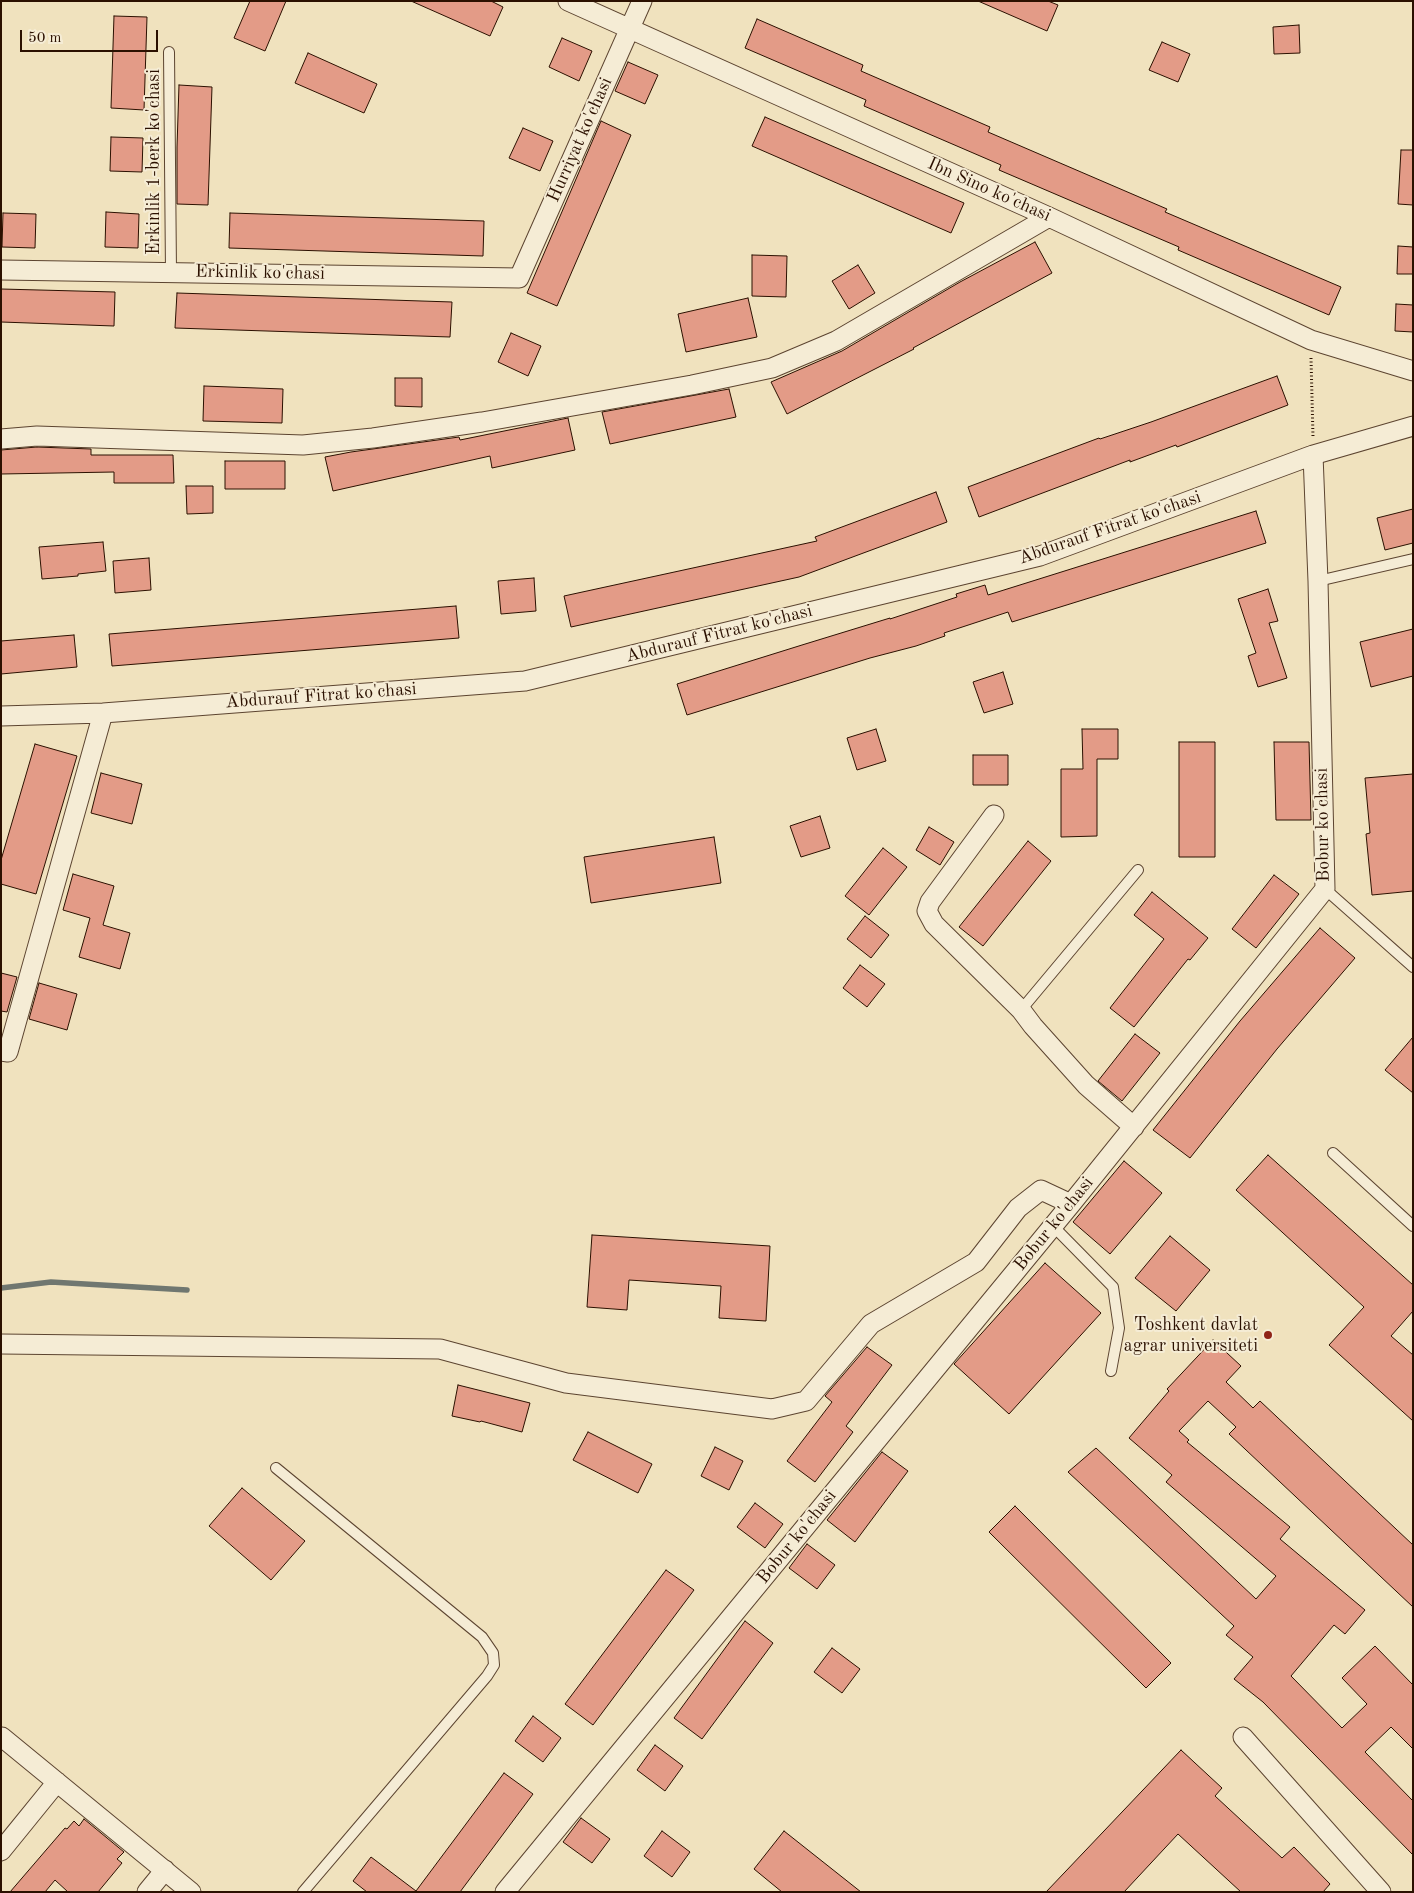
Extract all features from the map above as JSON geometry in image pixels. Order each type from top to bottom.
[{"type":"street","name":"Ibn Sino ko'chasi","points":[[568,1],[1049,217],[1311,340],[1413,371]]},
{"type":"street","name":"Hurriyat ko'chasi","points":[[519,278],[642,1]]},
{"type":"street","points":[[1,439],[37,436],[303,445],[373,438],[482,422],[772,368],[836,341],[1049,217]]},
{"type":"street","name":"Erkinlik ko'chasi","points":[[1,270],[519,278]]},
{"type":"street","name":"Abdurauf Fitrat ko'chasi","points":[[1,716],[103,713],[525,681],[1040,556],[1313,456],[1413,426]]},
{"type":"street","name":"Bobur ko'chasi","points":[[505,1892],[1134,1127],[1325,889],[1318,581],[1313,456]]},
{"type":"street","points":[[5,1051],[103,713]]},
{"type":"street","points":[[994,815],[930,902],[927,911],[934,924],[1022,1010],[1033,1026],[1086,1085],[1134,1127]]},
{"type":"street","points":[[1,1344],[440,1349],[566,1383],[772,1410],[806,1401],[870,1324],[976,1262],[1018,1208],[1041,1190],[1071,1204]]},
{"type":"street","points":[[2,1737],[191,1892]]},
{"type":"street","points":[[1243,1737],[1380,1892]]},
{"type":"street","points":[[1,1851],[58,1782]]},
{"type":"street","points":[[147,1892],[165,1870]]},
{"type":"lane","name":"Erkinlik 1-berk ko'chasi","points":[[169,52],[171,272]]},
{"type":"lane","points":[[1318,581],[1413,559]]},
{"type":"lane","points":[[1022,1010],[1138,870]]},
{"type":"lane","points":[[1325,889],[1413,967]]},
{"type":"lane","points":[[1333,1153],[1413,1226]]},
{"type":"lane","points":[[1053,1226],[1112,1287],[1119,1328],[1111,1371]]},
{"type":"lane","points":[[276,1468],[482,1637],[493,1653],[494,1665],[487,1676],[303,1892]]},
{"type":"path","points":[[1311,340],[1313,456]]},
{"type":"building","points":[[250,1],[286,1],[265,51],[234,38]]},
{"type":"building","points":[[411,1],[491,1],[503,7],[490,36]]},
{"type":"building","points":[[978,1],[1048,1],[1058,5],[1047,31]]},
{"type":"building","points":[[114,16],[147,17],[144,110],[111,108]]},
{"type":"building","points":[[757,19],[863,65],[861,71],[990,127],[988,132],[1167,209],[1165,212],[1341,287],[1329,315],[1178,250],[1179,247],[999,170],[1001,165],[864,106],[866,100],[745,48]]},
{"type":"building","points":[[1299,25],[1300,53],[1274,54],[1273,27]]},
{"type":"building","points":[[562,38],[592,51],[579,81],[549,67]]},
{"type":"building","points":[[1162,42],[1190,54],[1178,82],[1149,70]]},
{"type":"building","points":[[308,53],[377,84],[364,113],[295,83]]},
{"type":"building","points":[[628,62],[658,75],[645,104],[615,91]]},
{"type":"building","points":[[179,85],[212,87],[208,205],[177,204]]},
{"type":"building","points":[[765,117],[964,203],[951,233],[752,146]]},
{"type":"building","points":[[601,121],[631,135],[557,306],[527,293]]},
{"type":"building","points":[[523,128],[553,141],[540,171],[509,158]]},
{"type":"building","points":[[111,137],[143,138],[142,172],[110,171]]},
{"type":"building","points":[[1401,150],[1413,150],[1413,205],[1398,204]]},
{"type":"building","points":[[106,212],[139,214],[138,248],[105,247]]},
{"type":"building","points":[[3,213],[36,214],[35,248],[2,247]]},
{"type":"building","points":[[230,213],[484,221],[483,256],[229,248]]},
{"type":"building","points":[[1035,242],[1052,273],[914,349],[787,414],[771,382],[842,351],[960,282]]},
{"type":"building","points":[[1398,246],[1413,247],[1413,274],[1397,274]]},
{"type":"building","points":[[752,255],[787,256],[786,297],[752,296]]},
{"type":"building","points":[[858,265],[875,293],[849,309],[832,281]]},
{"type":"building","points":[[1,289],[115,292],[114,326],[1,322]]},
{"type":"building","points":[[177,293],[452,302],[450,337],[175,328]]},
{"type":"building","points":[[748,298],[757,337],[686,352],[678,314]]},
{"type":"building","points":[[1396,304],[1413,305],[1413,332],[1395,331]]},
{"type":"building","points":[[511,333],[541,346],[528,376],[498,362]]},
{"type":"building","points":[[1277,376],[1288,405],[1177,447],[1176,445],[1130,462],[1130,460],[979,517],[968,487],[1099,438],[1151,422]]},
{"type":"building","points":[[395,378],[422,378],[422,407],[395,406]]},
{"type":"building","points":[[204,386],[283,389],[282,423],[203,421]]},
{"type":"building","points":[[729,389],[736,417],[610,444],[602,412]]},
{"type":"building","points":[[568,418],[575,450],[492,468],[490,456],[333,491],[325,457],[459,437],[460,440]]},
{"type":"building","points":[[37,447],[91,449],[91,455],[173,455],[174,483],[114,483],[114,472],[1,474],[1,450]]},
{"type":"building","points":[[225,461],[285,461],[285,489],[225,489]]},
{"type":"building","points":[[186,486],[213,486],[213,513],[187,514]]},
{"type":"building","points":[[936,492],[947,522],[799,577],[571,627],[564,596],[817,541],[815,537]]},
{"type":"building","points":[[1413,509],[1413,543],[1385,550],[1377,518]]},
{"type":"building","points":[[1256,511],[1266,543],[1012,622],[1008,612],[944,633],[945,636],[916,646],[870,658],[687,715],[677,684],[890,619],[957,597],[956,594],[985,585],[988,595]]},
{"type":"building","points":[[103,542],[106,571],[42,579],[39,547]]},
{"type":"building","points":[[149,558],[151,590],[115,593],[113,561]]},
{"type":"building","points":[[534,578],[536,611],[501,614],[498,581]]},
{"type":"building","points":[[1268,589],[1278,621],[1269,623],[1287,678],[1258,687],[1248,656],[1256,653],[1238,599]]},
{"type":"building","points":[[456,606],[459,638],[112,666],[109,634]]},
{"type":"building","points":[[1413,629],[1413,676],[1371,687],[1360,642]]},
{"type":"building","points":[[74,635],[77,667],[1,674],[1,641]]},
{"type":"building","points":[[1003,672],[1013,704],[984,713],[973,682]]},
{"type":"building","points":[[876,729],[886,761],[857,770],[847,738]]},
{"type":"building","points":[[1082,729],[1118,729],[1118,759],[1097,759],[1097,836],[1061,837],[1061,769],[1083,769]]},
{"type":"building","points":[[1179,742],[1215,742],[1215,857],[1179,857]]},
{"type":"building","points":[[1274,742],[1309,742],[1311,820],[1276,820]]},
{"type":"building","points":[[35,744],[77,756],[36,894],[1,884],[1,860]]},
{"type":"building","points":[[973,755],[1008,755],[1008,785],[973,785]]},
{"type":"building","points":[[101,773],[142,784],[132,824],[91,813]]},
{"type":"building","points":[[1413,774],[1413,891],[1372,895],[1366,834],[1370,833],[1365,778]]},
{"type":"building","points":[[820,816],[830,848],[801,857],[790,826]]},
{"type":"building","points":[[929,827],[954,842],[940,865],[916,850]]},
{"type":"building","points":[[714,837],[721,883],[591,903],[584,857]]},
{"type":"building","points":[[1028,841],[1051,861],[983,946],[959,927]]},
{"type":"building","points":[[883,848],[907,867],[869,915],[845,896]]},
{"type":"building","points":[[73,874],[114,886],[103,925],[130,933],[120,969],[79,957],[90,918],[63,910]]},
{"type":"building","points":[[1274,875],[1299,894],[1256,948],[1232,929]]},
{"type":"building","points":[[1152,892],[1208,938],[1190,960],[1188,959],[1134,1027],[1110,1008],[1164,939],[1134,915]]},
{"type":"building","points":[[865,916],[889,935],[871,958],[847,939]]},
{"type":"building","points":[[1320,928],[1355,958],[1277,1049],[1190,1158],[1153,1130],[1240,1021]]},
{"type":"building","points":[[860,965],[885,984],[867,1007],[843,988]]},
{"type":"building","points":[[1,973],[17,977],[7,1012],[1,1011]]},
{"type":"building","points":[[39,983],[77,994],[67,1030],[29,1019]]},
{"type":"building","points":[[1135,1034],[1160,1053],[1122,1101],[1098,1081]]},
{"type":"building","points":[[1413,1037],[1413,1093],[1385,1070]]},
{"type":"building","points":[[1268,1155],[1413,1285],[1413,1311],[1391,1336],[1413,1355],[1413,1421],[1329,1345],[1364,1307],[1236,1190]]},
{"type":"building","points":[[1124,1161],[1162,1193],[1110,1254],[1073,1222]]},
{"type":"building","points":[[592,1235],[770,1246],[766,1321],[719,1318],[721,1286],[629,1280],[627,1310],[587,1307]]},
{"type":"building","points":[[1170,1236],[1210,1270],[1176,1311],[1135,1278]]},
{"type":"building","points":[[1045,1263],[1101,1313],[1009,1414],[954,1364]]},
{"type":"building","points":[[1213,1340],[1241,1366],[1226,1382],[1253,1408],[1260,1401],[1413,1545],[1413,1607],[1229,1434],[1236,1427],[1208,1401],[1179,1431],[1189,1440],[1187,1442],[1290,1527],[1280,1539],[1365,1610],[1345,1634],[1334,1625],[1291,1676],[1342,1728],[1367,1704],[1342,1678],[1375,1646],[1413,1685],[1413,1749],[1391,1727],[1365,1752],[1413,1801],[1413,1855],[1263,1702],[1234,1679],[1253,1657],[1226,1635],[1234,1626],[1068,1472],[1096,1448],[1256,1599],[1276,1576],[1166,1482],[1172,1475],[1129,1438],[1169,1391],[1167,1389]]},
{"type":"building","points":[[867,1347],[892,1365],[846,1426],[853,1432],[815,1482],[787,1461],[832,1402],[825,1396]]},
{"type":"building","points":[[458,1385],[530,1403],[522,1432],[481,1421],[452,1416]]},
{"type":"building","points":[[588,1432],[652,1464],[638,1493],[573,1460]]},
{"type":"building","points":[[715,1447],[743,1461],[729,1490],[701,1476]]},
{"type":"building","points":[[882,1452],[908,1471],[855,1542],[827,1520]]},
{"type":"building","points":[[242,1488],[305,1541],[271,1580],[209,1526]]},
{"type":"building","points":[[755,1503],[783,1524],[765,1548],[737,1527]]},
{"type":"building","points":[[1015,1506],[1171,1663],[1146,1688],[989,1532]]},
{"type":"building","points":[[807,1544],[835,1565],[817,1589],[789,1568]]},
{"type":"building","points":[[666,1570],[694,1590],[593,1725],[565,1704]]},
{"type":"building","points":[[745,1621],[773,1643],[702,1739],[674,1718]]},
{"type":"building","points":[[832,1648],[860,1669],[842,1693],[814,1672]]},
{"type":"building","points":[[533,1716],[561,1738],[543,1762],[515,1741]]},
{"type":"building","points":[[655,1745],[683,1766],[665,1791],[637,1770]]},
{"type":"building","points":[[1181,1750],[1222,1788],[1215,1796],[1282,1858],[1294,1847],[1330,1884],[1323,1892],[1241,1892],[1178,1834],[1124,1892],[1046,1892]]},
{"type":"building","points":[[504,1773],[533,1794],[460,1892],[367,1892],[353,1881],[371,1857],[416,1891]]},
{"type":"building","points":[[581,1818],[610,1839],[592,1863],[563,1842]]},
{"type":"building","points":[[84,1819],[124,1852],[117,1859],[122,1863],[98,1892],[68,1892],[55,1880],[45,1892],[10,1892],[65,1828],[67,1829],[74,1821],[79,1826]]},
{"type":"building","points":[[662,1831],[690,1852],[672,1877],[644,1856]]},
{"type":"building","points":[[784,1831],[861,1892],[782,1892],[754,1869]]},
{"type":"waterway","points":[[1,1288],[51,1282],[187,1290]]},
{"type":"place","name":"Toshkent davlat agrar universiteti","points":[[1268,1335]]}]
